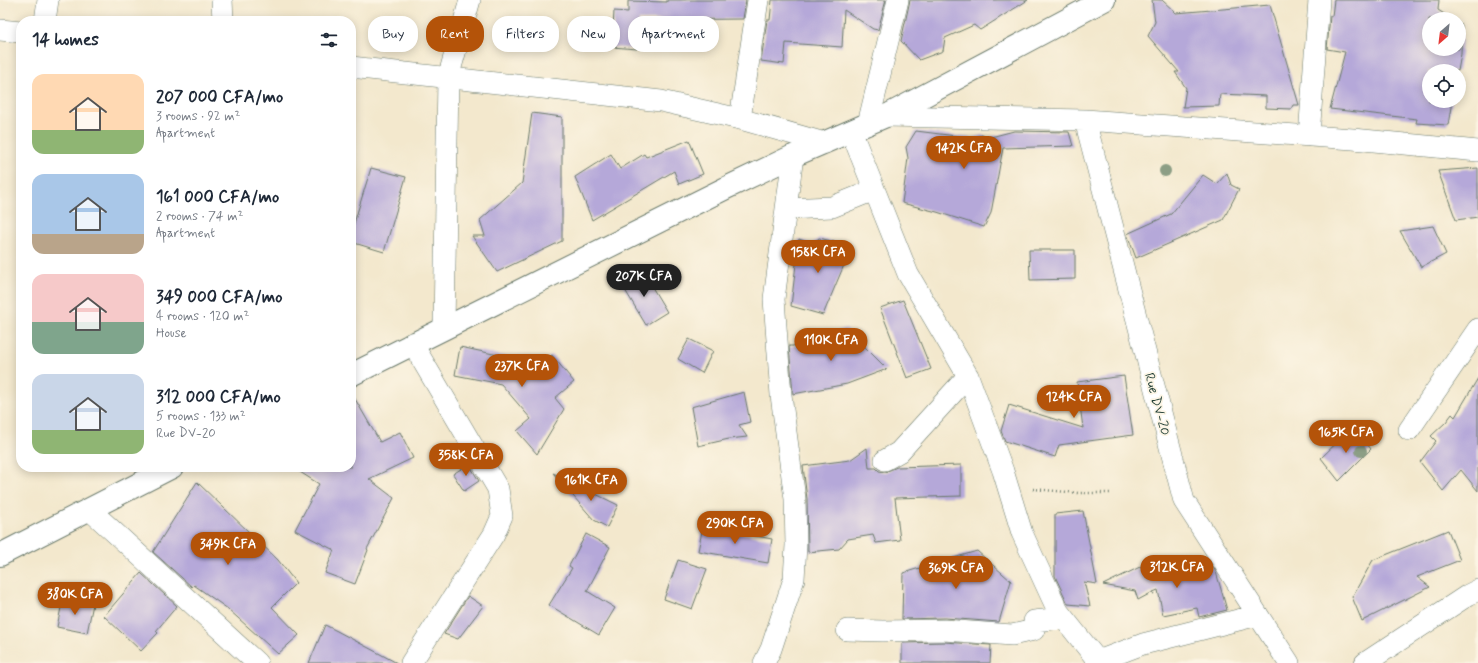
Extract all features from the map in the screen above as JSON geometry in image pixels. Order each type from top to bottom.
[{"type":"street","points":[[46,16],[48,0]]},
{"type":"street","points":[[222,0],[223,16]]},
{"type":"street","points":[[444,327],[448,78],[470,0]]},
{"type":"street","points":[[740,119],[758,0]]},
{"type":"street","points":[[898,0],[868,124],[874,190],[908,274],[968,376],[1008,488],[1022,533],[1058,611],[1097,662],[1143,644],[1258,615]]},
{"type":"street","points":[[356,372],[444,327],[719,191],[793,156],[868,124],[1103,0]]},
{"type":"street","points":[[1309,136],[1319,0]]},
{"type":"street","points":[[0,30],[16,32]]},
{"type":"street","points":[[356,68],[660,101],[740,119],[825,143]]},
{"type":"street","points":[[868,124],[1085,120],[1353,139],[1478,151]]},
{"type":"street","name":"Rue DV-20","points":[[1085,120],[1184,501],[1289,663]]},
{"type":"street","points":[[764,663],[771,649],[794,579],[796,545],[795,499],[781,395],[774,299],[793,156]]},
{"type":"street","points":[[786,209],[832,208],[874,190]]},
{"type":"street","points":[[1409,430],[1478,329]]},
{"type":"street","points":[[411,663],[494,534],[502,516],[498,489],[412,343]]},
{"type":"street","points":[[885,460],[899,452],[968,376]]},
{"type":"street","points":[[0,555],[162,472]]},
{"type":"street","points":[[90,510],[257,663]]},
{"type":"street","points":[[1365,663],[1468,595],[1478,590]]},
{"type":"street","points":[[848,630],[944,630],[1012,635],[1034,630],[1034,621],[1063,618]]},
{"type":"path","points":[[1008,488],[1079,493],[1110,493]]},
{"type":"building","points":[[667,0],[746,0],[743,19],[719,19],[719,16],[628,16],[628,48],[620,48],[620,16],[614,16],[614,11],[628,12],[628,1],[667,2]]},
{"type":"building","points":[[772,0],[886,0],[878,30],[873,29],[844,10],[842,47],[786,43],[784,64],[761,61],[767,20],[770,20]]},
{"type":"building","points":[[910,0],[1028,0],[980,30],[974,25],[945,38],[943,51],[919,60],[901,41]]},
{"type":"building","points":[[1152,0],[1162,0],[1176,13],[1270,5],[1299,105],[1293,105],[1291,109],[1266,108],[1266,96],[1220,94],[1219,106],[1183,107],[1186,88],[1175,72],[1179,72],[1148,36],[1155,22]]},
{"type":"building","points":[[1334,0],[1439,0],[1438,10],[1441,12],[1422,12],[1422,56],[1461,56],[1459,64],[1422,64],[1422,108],[1451,108],[1448,125],[1416,123],[1417,119],[1330,109],[1345,52],[1327,49],[1330,16],[1332,16]]},
{"type":"building","points":[[532,113],[562,117],[562,241],[497,272],[472,236],[485,236],[480,220],[522,183]]},
{"type":"building","points":[[916,131],[972,138],[982,135],[987,138],[1014,131],[1069,132],[1073,146],[1003,148],[991,213],[984,227],[902,203],[908,158],[906,147]]},
{"type":"building","points":[[689,140],[703,174],[679,184],[674,171],[592,220],[575,177],[611,154],[620,169],[644,154],[646,157]]},
{"type":"building","points":[[371,168],[406,177],[384,252],[356,244],[356,217]]},
{"type":"building","points":[[1478,168],[1478,217],[1456,220],[1438,171]]},
{"type":"building","points":[[1227,173],[1231,185],[1239,189],[1223,220],[1136,258],[1127,234],[1171,214],[1203,175],[1217,184]]},
{"type":"building","points":[[1433,226],[1446,254],[1421,267],[1400,231]]},
{"type":"building","points":[[819,238],[852,246],[823,315],[791,306],[799,239],[812,244]]},
{"type":"building","points":[[1029,250],[1075,250],[1075,279],[1030,280]]},
{"type":"building","points":[[643,272],[667,312],[646,325],[622,285]]},
{"type":"building","points":[[903,300],[931,369],[907,378],[880,308]]},
{"type":"building","points":[[846,328],[887,369],[847,384],[793,394],[789,346],[793,346]]},
{"type":"building","points":[[689,339],[713,351],[702,373],[678,359]]},
{"type":"building","points":[[460,347],[522,360],[532,372],[552,355],[574,382],[555,398],[564,409],[537,454],[517,431],[531,419],[501,384],[455,375]]},
{"type":"building","points":[[1124,376],[1133,435],[1059,445],[1055,457],[1005,441],[1001,431],[1009,405],[1083,428],[1077,382]]},
{"type":"building","points":[[1478,378],[1478,491],[1461,470],[1443,491],[1420,462],[1436,441],[1431,436],[1452,414],[1455,417]]},
{"type":"building","points":[[744,392],[750,422],[739,425],[747,437],[729,439],[698,446],[691,407]]},
{"type":"building","points":[[356,401],[380,442],[400,432],[413,458],[369,479],[394,498],[367,549],[368,550],[355,584],[325,573],[334,550],[295,530],[319,484],[300,472],[356,472]]},
{"type":"building","points":[[1353,427],[1371,449],[1339,481],[1321,458]]},
{"type":"building","points":[[867,448],[869,468],[876,468],[879,471],[885,472],[897,467],[961,465],[961,496],[895,498],[900,540],[876,543],[873,535],[848,539],[839,549],[808,552],[807,499],[803,466],[850,460]]},
{"type":"building","points":[[469,464],[479,481],[464,491],[453,474]]},
{"type":"building","points":[[553,473],[618,505],[607,527],[594,520]]},
{"type":"building","points":[[197,482],[278,560],[296,583],[272,607],[299,635],[278,654],[228,609],[194,585],[192,587],[153,552]]},
{"type":"building","points":[[1083,511],[1097,584],[1084,582],[1090,606],[1068,604],[1055,576],[1055,514]]},
{"type":"building","points":[[703,526],[772,539],[768,563],[698,551]]},
{"type":"building","points":[[1448,530],[1460,560],[1417,577],[1430,587],[1362,621],[1352,597],[1373,560]]},
{"type":"building","points":[[586,534],[610,547],[587,591],[615,608],[599,635],[549,605],[572,568],[569,566]]},
{"type":"building","points":[[977,551],[1011,581],[999,622],[945,618],[902,619],[903,573]]},
{"type":"building","points":[[678,560],[707,569],[692,609],[664,599]]},
{"type":"building","points":[[1144,565],[1147,575],[1191,566],[1193,573],[1213,567],[1216,572],[1227,610],[1199,617],[1197,608],[1163,615],[1158,590],[1153,592],[1154,594],[1151,593],[1138,600],[1135,591],[1103,585]]},
{"type":"building","points":[[141,573],[177,606],[156,631],[158,633],[141,651],[104,616]]},
{"type":"building","points":[[468,596],[483,606],[458,639],[444,634]]},
{"type":"building","points":[[63,598],[93,604],[87,633],[57,627]]},
{"type":"building","points":[[325,625],[337,631],[397,663],[309,663]]},
{"type":"building","points":[[944,642],[991,645],[990,663],[902,663],[902,643]]}]
